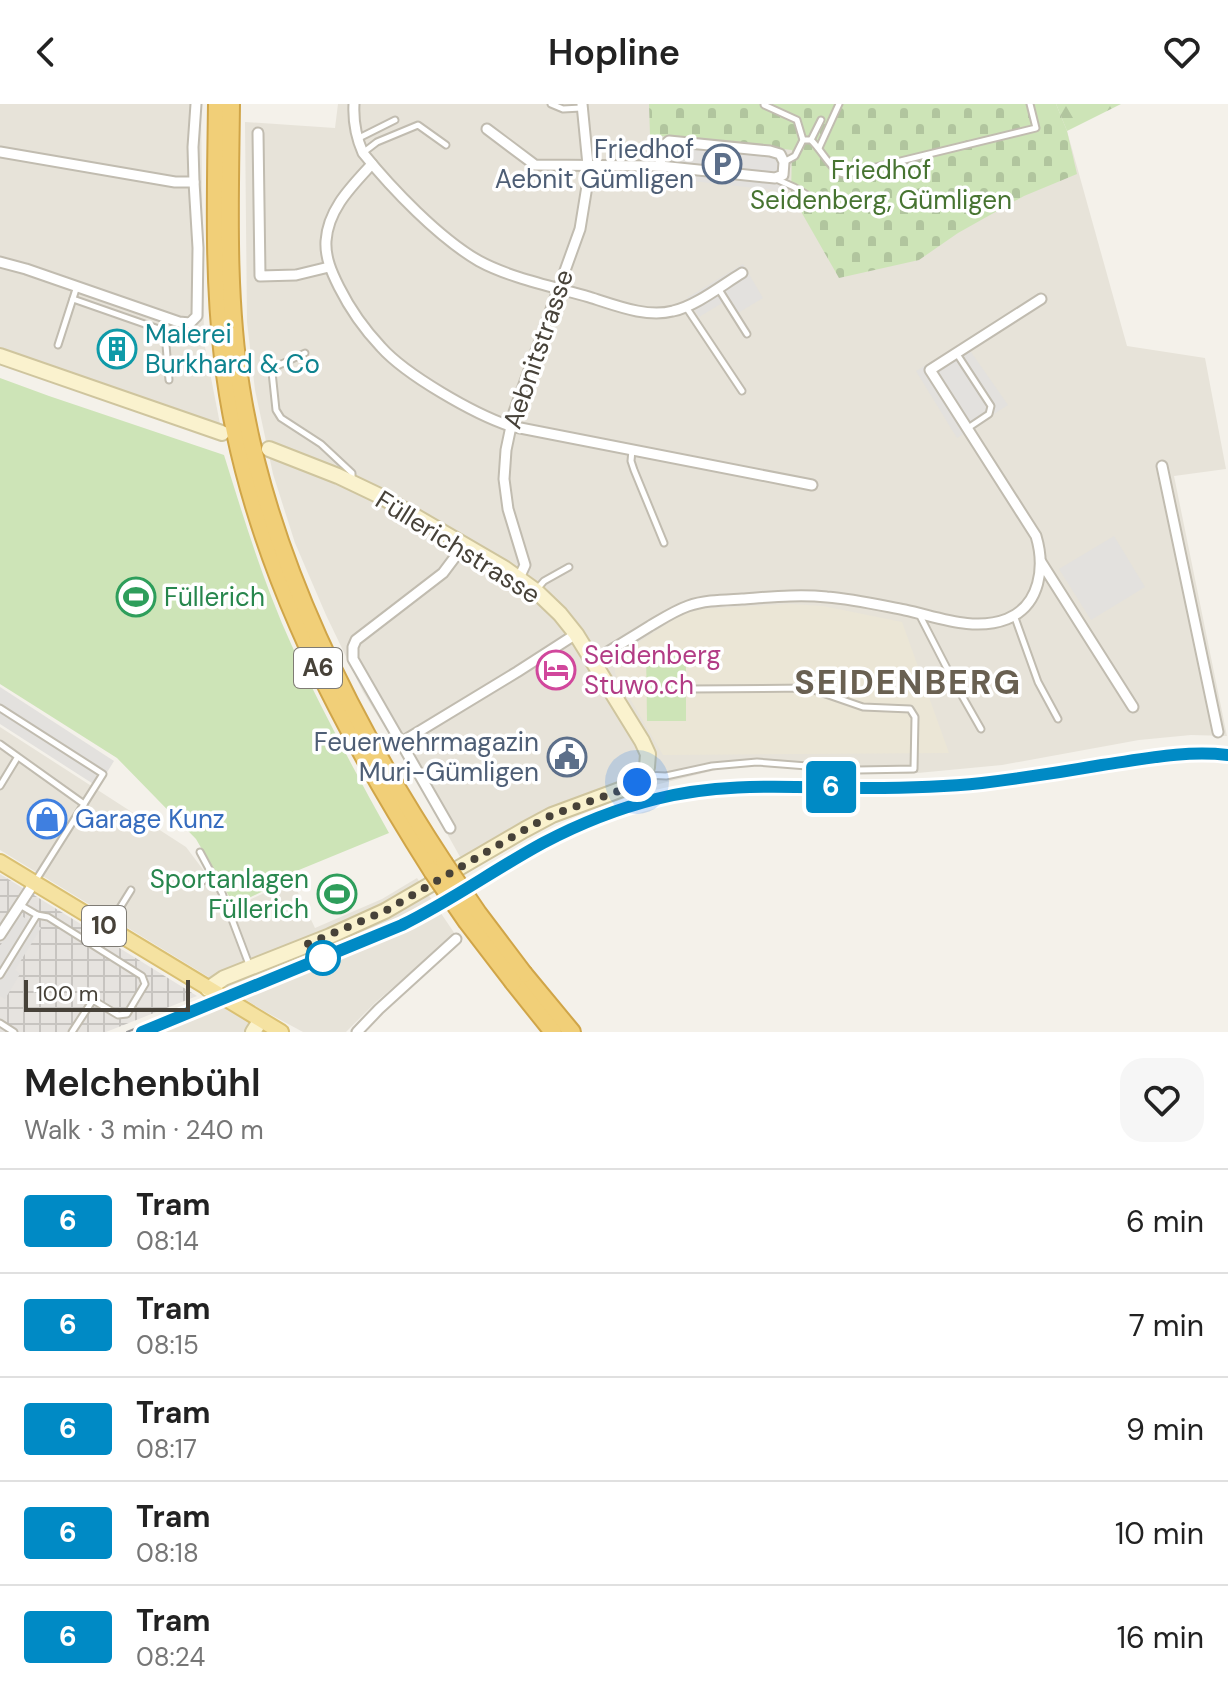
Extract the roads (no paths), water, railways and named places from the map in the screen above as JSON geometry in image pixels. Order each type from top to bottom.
[{"type":"highway","name":"A6","points":[[217,104],[216,224],[220,329],[233,420],[246,478],[264,536],[285,594],[366,761],[438,867],[478,913],[553,1032]]},
{"type":"highway","name":"A6","points":[[231,104],[230,240],[234,328],[241,387],[260,475],[288,561],[333,666],[438,867]]},
{"type":"highway","name":"A6","points":[[518,978],[572,1032]]},
{"type":"main road","name":"10","points":[[0,862],[208,989],[256,1026],[281,1032]]},
{"type":"street","points":[[0,262],[179,322],[190,323],[197,316],[198,309],[193,147],[196,104]]},
{"type":"street","points":[[354,104],[353,119],[363,153],[430,224],[480,262],[639,311],[672,312],[686,307],[742,273]]},
{"type":"street","name":"Aebnitstrasse","points":[[519,578],[525,561],[510,521],[504,479],[506,450],[510,426],[580,229],[588,165],[582,106]]},
{"type":"street","points":[[487,129],[535,165],[660,166],[775,178],[783,175],[784,162],[780,154],[770,151],[669,141],[662,147],[660,166]]},
{"type":"street","points":[[258,133],[260,276],[296,275],[329,267]]},
{"type":"street","points":[[0,152],[175,182],[194,182]]},
{"type":"street","points":[[372,164],[340,200],[331,220],[326,241],[329,267],[350,309],[383,350],[415,375],[462,404],[510,426],[812,485]]},
{"type":"street","points":[[593,661],[679,610],[708,601],[824,596],[977,624],[1000,621],[1022,609],[1039,581],[1039,546],[1031,527],[930,370],[1041,299]]},
{"type":"street","points":[[0,356],[222,433]]},
{"type":"street","name":"Füllerichstrasse","points":[[269,449],[382,497],[536,591],[576,634],[646,749],[648,761],[644,775]]},
{"type":"street","points":[[1162,466],[1223,733]]},
{"type":"street","points":[[450,828],[353,659],[353,647],[356,640],[443,573],[464,545]]},
{"type":"street","points":[[1041,562],[1133,707]]},
{"type":"street","points":[[400,743],[576,634]]},
{"type":"street","points":[[208,989],[224,978],[385,911],[524,830],[572,807],[627,788],[644,775]]},
{"type":"street","points":[[0,935],[34,883]]},
{"type":"street","points":[[358,1032],[456,939]]},
{"type":"lane","points":[[551,104],[563,109],[582,106]]},
{"type":"lane","points":[[764,104],[797,120],[807,140],[819,148],[840,174],[1036,128],[1030,104]]},
{"type":"lane","points":[[819,148],[839,104]]},
{"type":"lane","points":[[357,139],[395,120]]},
{"type":"lane","points":[[784,162],[795,156],[821,120]]},
{"type":"lane","points":[[363,153],[377,142],[418,125],[446,145]]},
{"type":"lane","points":[[775,178],[814,199]]},
{"type":"lane","points":[[58,345],[77,286]]},
{"type":"lane","points":[[718,288],[747,334]]},
{"type":"lane","points":[[73,299],[156,328],[166,345],[169,380]]},
{"type":"lane","points":[[686,307],[742,391]]},
{"type":"lane","points":[[305,353],[273,368],[276,410],[281,418],[321,444],[347,467],[352,473],[352,483]]},
{"type":"lane","points":[[956,353],[991,406],[989,414],[968,428]]},
{"type":"lane","points":[[632,450],[634,470],[664,543]]},
{"type":"lane","points":[[536,591],[544,581],[569,567]]},
{"type":"lane","points":[[919,613],[981,729]]},
{"type":"lane","points":[[1014,615],[1038,682],[1058,719]]},
{"type":"lane","points":[[644,775],[666,776],[712,766],[749,763],[858,770],[914,769],[915,717],[910,709],[863,707],[808,688],[691,689]]},
{"type":"lane","points":[[0,708],[103,774],[34,883]]},
{"type":"lane","points":[[0,744],[84,804]]},
{"type":"lane","points":[[0,786],[17,758]]},
{"type":"lane","points":[[200,852],[222,893],[250,968]]},
{"type":"lane","points":[[203,881],[210,872]]},
{"type":"lane","points":[[107,928],[131,890]]},
{"type":"lane","points":[[20,905],[37,915],[48,917],[142,976],[145,984],[127,1014],[118,1015],[93,1000],[72,1032]]},
{"type":"lane","points":[[0,975],[37,915]]},
{"type":"lane","points":[[0,1023],[14,1032]]},
{"type":"tram line","points":[[127,1032],[391,924],[562,827],[610,807],[654,794],[734,781],[933,781],[1005,774],[1162,750],[1200,747],[1228,749]]},
{"type":"tram line","name":"6","points":[[142,1032],[402,925],[565,832],[612,812],[655,799],[734,786],[866,788],[979,783],[1161,756],[1189,753],[1228,755]]},
{"type":"place","name":"Friedhof Aebnit Gümligen","points":[[722,164]]},
{"type":"place","name":"Malerei Burkhard & Co","points":[[117,349]]},
{"type":"place","name":"Füllerich","points":[[136,597]]},
{"type":"place","name":"Seidenberg Stuwo.ch","points":[[556,670]]},
{"type":"place","name":"Feuerwehrmagazin Muri-Gümligen","points":[[567,757]]},
{"type":"place","name":"Garage Kunz","points":[[47,819]]},
{"type":"place","name":"Sportanlagen Füllerich","points":[[337,894]]},
{"type":"district","name":"SEIDENBERG","points":[[908,682]]},
{"type":"park label","name":"Friedhof Seidenberg, Gümligen","points":[[881,185]]}]
